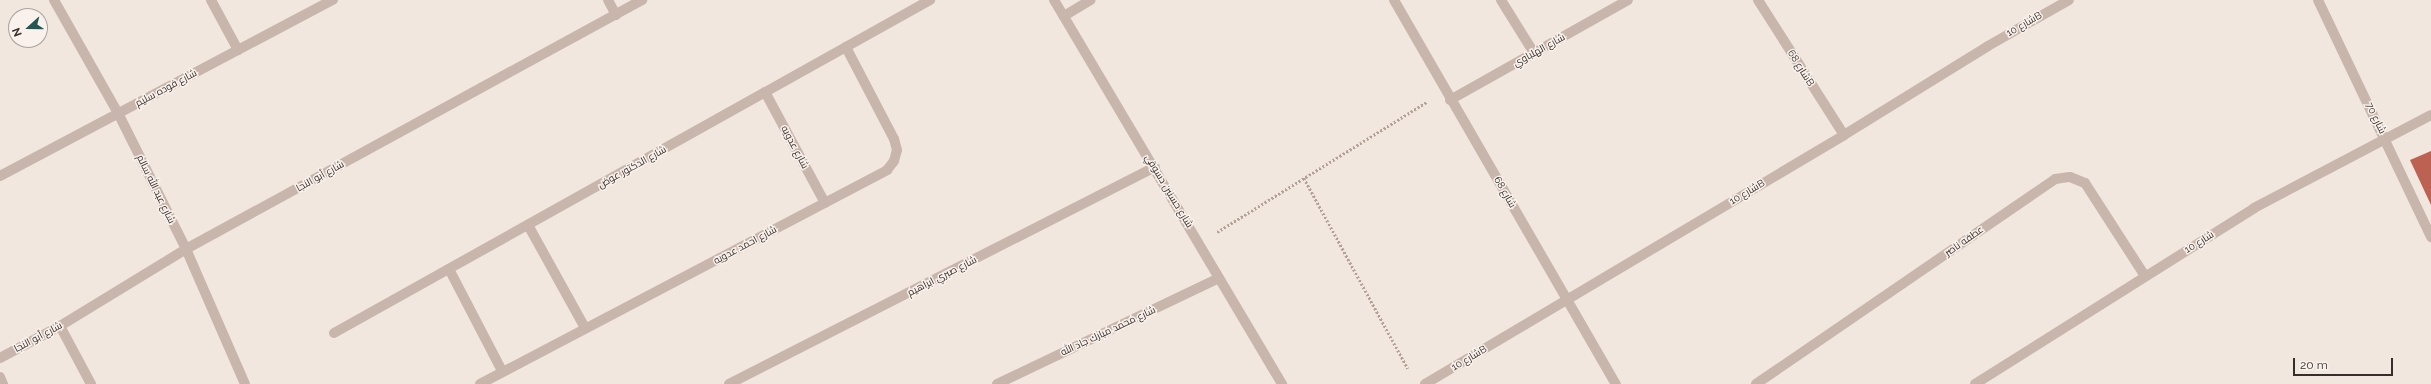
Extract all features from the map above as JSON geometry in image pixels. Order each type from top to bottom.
[{"type":"street","name":"شارع عبد الله سالم","points":[[54,0],[118,113],[186,249],[245,384]]},
{"type":"street","points":[[212,0],[238,50]]},
{"type":"street","name":"شارع فوده سليم","points":[[0,176],[333,0]]},
{"type":"street","points":[[608,0],[616,15]]},
{"type":"street","name":"شارع أبو النجا","points":[[0,358],[60,326],[186,249],[642,0]]},
{"type":"street","name":"شارع الدكتور عوض","points":[[334,333],[930,0]]},
{"type":"street","name":"شارع حسنين دسوقي","points":[[1054,0],[1200,242],[1219,278],[1282,384]]},
{"type":"street","points":[[1064,16],[1090,0]]},
{"type":"street","name":"شارع 68","points":[[1394,0],[1448,96],[1616,384]]},
{"type":"street","points":[[1501,0],[1534,53]]},
{"type":"street","name":"شارع الهلباوي","points":[[1448,96],[1534,53],[1628,0]]},
{"type":"street","name":"شارع 68B","points":[[1758,0],[1844,135]]},
{"type":"street","name":"شارع 10B","points":[[1425,384],[1844,135],[1988,46],[2069,0]]},
{"type":"street","name":"شارع 70","points":[[2318,0],[2385,137],[2431,237]]},
{"type":"street","name":"شارع احمد عدويه","points":[[480,384],[887,170],[894,161],[897,150],[894,139],[846,47]]},
{"type":"street","name":"شارع عدويه","points":[[765,92],[825,203]]},
{"type":"street","name":"شارع 10","points":[[1975,384],[2254,208],[2385,137],[2431,115]]},
{"type":"street","name":"شارع صبري ابراهيم","points":[[730,384],[1155,167]]},
{"type":"street","name":"عطفه ناصر","points":[[1756,384],[2055,179],[2070,177],[2085,183],[2145,276]]},
{"type":"street","points":[[528,225],[585,328]]},
{"type":"street","points":[[449,269],[502,372]]},
{"type":"street","name":"شارع محمد مبارك جاد الله","points":[[997,384],[1219,278]]},
{"type":"street","points":[[60,326],[91,384]]},
{"type":"street","points":[[0,377],[3,384]]},
{"type":"path","points":[[1200,242],[1304,178],[1448,96]]},
{"type":"path","points":[[1304,178],[1408,370]]},
{"type":"building","points":[[2431,151],[2431,205],[2410,160]]}]
